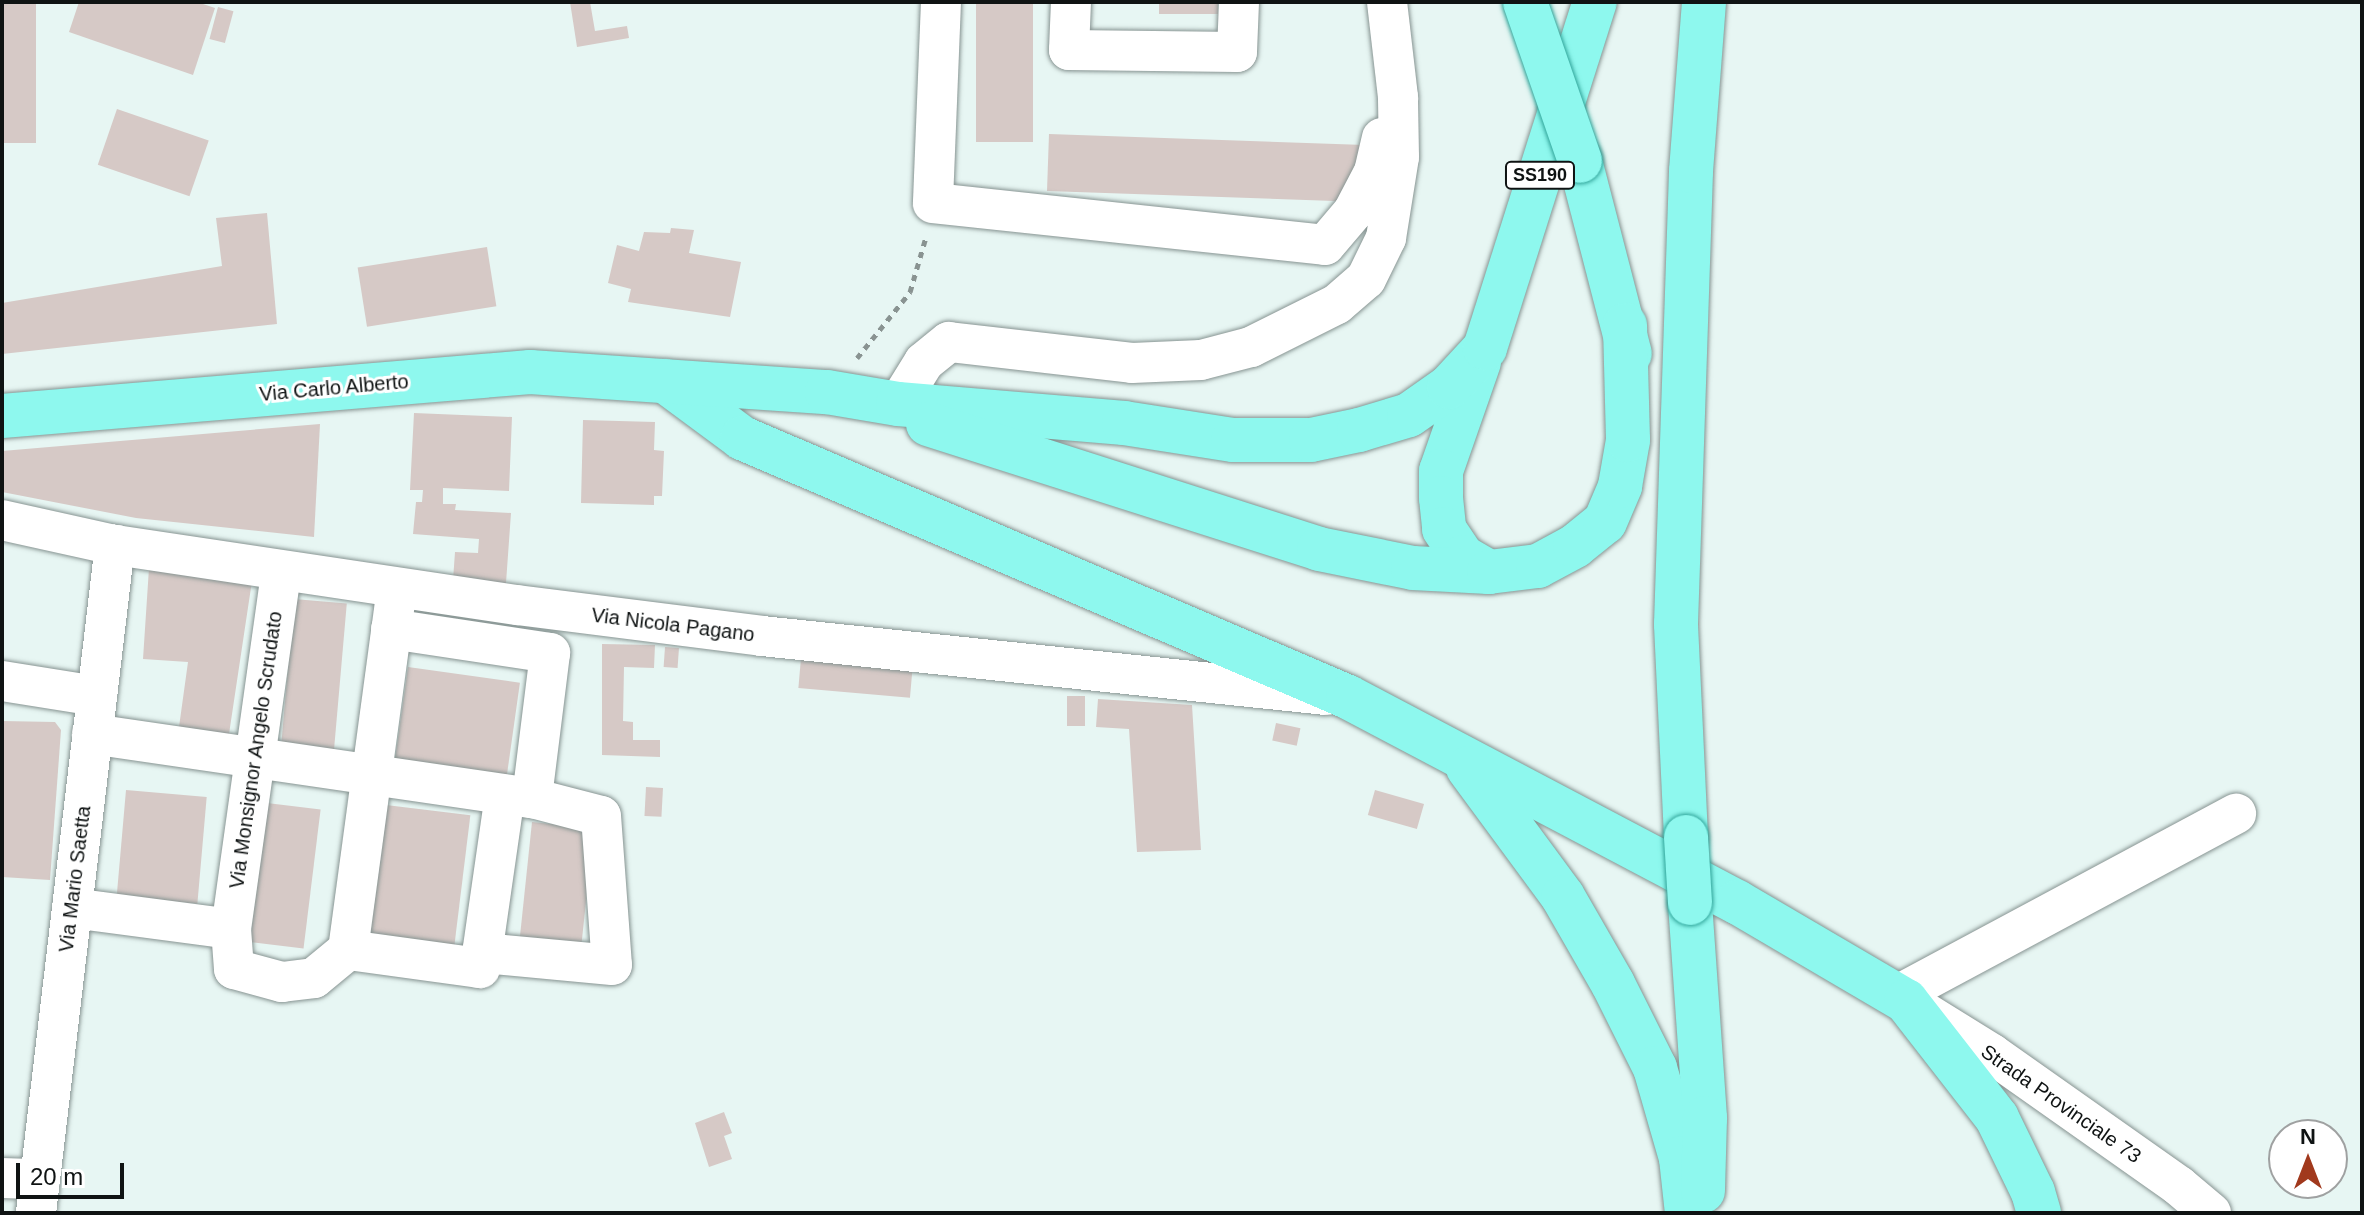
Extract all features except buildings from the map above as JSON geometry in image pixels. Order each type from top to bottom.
[{"type":"main road","points":[[1525,2],[1580,161],[1625,325],[1676,624]]},
{"type":"main road","name":"SS190","points":[[898,404],[1124,423],[1233,440],[1323,438],[1409,415],[1449,387],[1485,348],[1595,2]]},
{"type":"main road","points":[[1703,1213],[1705,1118],[1686,837],[1676,624],[1691,171],[1704,2]]},
{"type":"main road","points":[[827,392],[1319,549],[1413,568],[1489,572],[1538,566],[1575,546],[1605,522],[1620,486],[1628,440],[1625,325]]},
{"type":"main road","points":[[1485,348],[1441,471],[1441,498],[1444,529],[1463,557],[1489,572]]},
{"type":"main road","name":"Via Carlo Alberto","points":[[2,416],[530,372],[827,392]]},
{"type":"main road","points":[[665,381],[742,438],[1348,697],[1462,760],[1737,902],[1901,998],[1997,1118],[2033,1192],[2039,1213]]},
{"type":"main road","points":[[827,392],[898,404]]},
{"type":"main road","points":[[1462,760],[1563,897],[1655,1068],[1681,1158],[1687,1213]]},
{"type":"street","points":[[941,2],[933,203],[1325,245],[1353,212],[1374,172],[1398,97]]},
{"type":"street","points":[[1071,2],[1069,50],[1237,52],[1239,2]]},
{"type":"street","points":[[898,404],[924,362],[949,342],[1132,363],[1201,360],[1251,347],[1337,304],[1366,279],[1386,238],[1399,157],[1398,97],[1387,2]]},
{"type":"street","name":"Via Nicola Pagano","points":[[2,520],[115,545],[281,571],[762,636],[1348,697]]},
{"type":"street","name":"Via Mario Saetta","points":[[26,1190],[72,908],[115,545]]},
{"type":"street","name":"Via Monsignor Angelo Scrudato","points":[[281,571],[231,929],[234,969],[282,982],[314,978],[348,950]]},
{"type":"street","points":[[391,629],[550,653],[480,968],[348,950],[391,629],[397,588]]},
{"type":"street","points":[[2,681],[95,715],[255,758],[519,796],[601,816],[612,965],[482,953]]},
{"type":"street","points":[[1901,998],[2236,814]]},
{"type":"street","points":[[72,908],[231,929]]},
{"type":"street","name":"Strada Provinciale 73","points":[[1901,998],[1992,1054],[2179,1186],[2211,1213]]},
{"type":"path","points":[[827,392],[878,335],[910,292],[933,203]]}]
